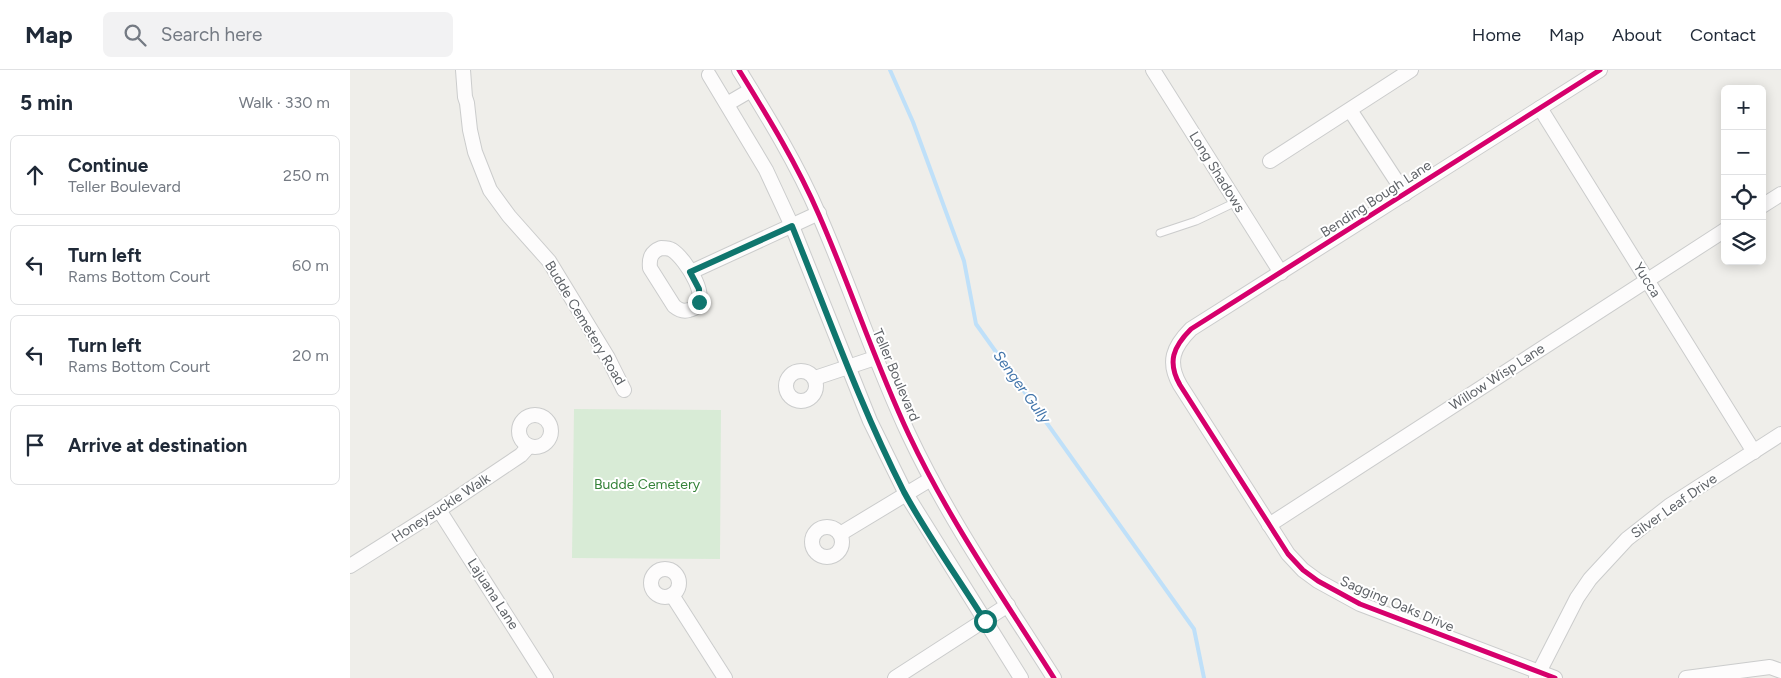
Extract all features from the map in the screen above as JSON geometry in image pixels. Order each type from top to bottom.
[{"type":"street","name":"Budde Cemetery Road","points":[[463,70],[465,97],[474,152],[490,190],[509,216],[554,268],[608,358],[624,390]]},
{"type":"street","name":"Teller Boulevard","points":[[738,70],[781,138],[819,214],[884,382],[931,479],[1054,678]]},
{"type":"street","name":"Long Shadows","points":[[1153,70],[1281,273]]},
{"type":"street","points":[[1270,161],[1411,70]]},
{"type":"street","name":"Bending Bough Lane","points":[[1172,356],[1175,348],[1191,329],[1600,70]]},
{"type":"street","points":[[709,75],[766,170],[792,226],[870,421],[906,494],[1021,678]]},
{"type":"street","points":[[727,104],[751,90]]},
{"type":"street","name":"Yucca","points":[[1540,108],[1754,452]]},
{"type":"street","points":[[1350,110],[1405,194]]},
{"type":"street","points":[[1766,203],[1781,194]]},
{"type":"street","points":[[690,272],[819,214]]},
{"type":"street","name":"Willow Wisp Lane","points":[[1268,525],[1721,233]]},
{"type":"street","points":[[661,248],[673,251],[690,272],[699,289],[699,302],[691,310],[680,310],[674,306],[650,268],[649,261],[651,255],[655,250],[661,248]]},
{"type":"street","name":"Sagging Oaks Drive","points":[[1172,356],[1174,371],[1180,385],[1268,525],[1288,554],[1303,570],[1360,604],[1537,675],[1555,678]]},
{"type":"street","points":[[815,378],[875,358]]},
{"type":"street","name":"Silver Leaf Drive","points":[[1537,675],[1577,598],[1590,579],[1627,539],[1669,506],[1781,434]]},
{"type":"street","name":"Honeysuckle Walk","points":[[350,566],[439,510],[521,455],[529,446]]},
{"type":"street","points":[[840,534],[931,479]]},
{"type":"street","name":"Lajuana Lane","points":[[439,510],[546,678]]},
{"type":"street","points":[[672,596],[725,678]]},
{"type":"street","points":[[895,678],[1008,606]]},
{"type":"street","points":[[1686,678],[1777,668]]},
{"type":"lane","points":[[1160,233],[1196,221],[1236,202]]},
{"type":"green space","name":"Budde Cemetery","points":[[574,409],[721,410],[720,559],[572,558]]},
{"type":"waterway","name":"Senger Gully","points":[[890,70],[913,122],[964,261],[976,324],[1194,629],[1204,678]]},
{"type":"cycle path","points":[[739,70],[782,141],[810,196],[831,242],[885,381],[925,467],[959,528],[1054,678]]},
{"type":"cycle path","points":[[1555,678],[1360,604],[1318,581],[1303,570],[1288,554],[1180,385],[1173,362],[1176,349],[1191,329],[1600,70]]},
{"type":"route","points":[[699,302],[699,289],[690,272],[792,226],[870,421],[888,460],[927,530],[985,621]]}]
